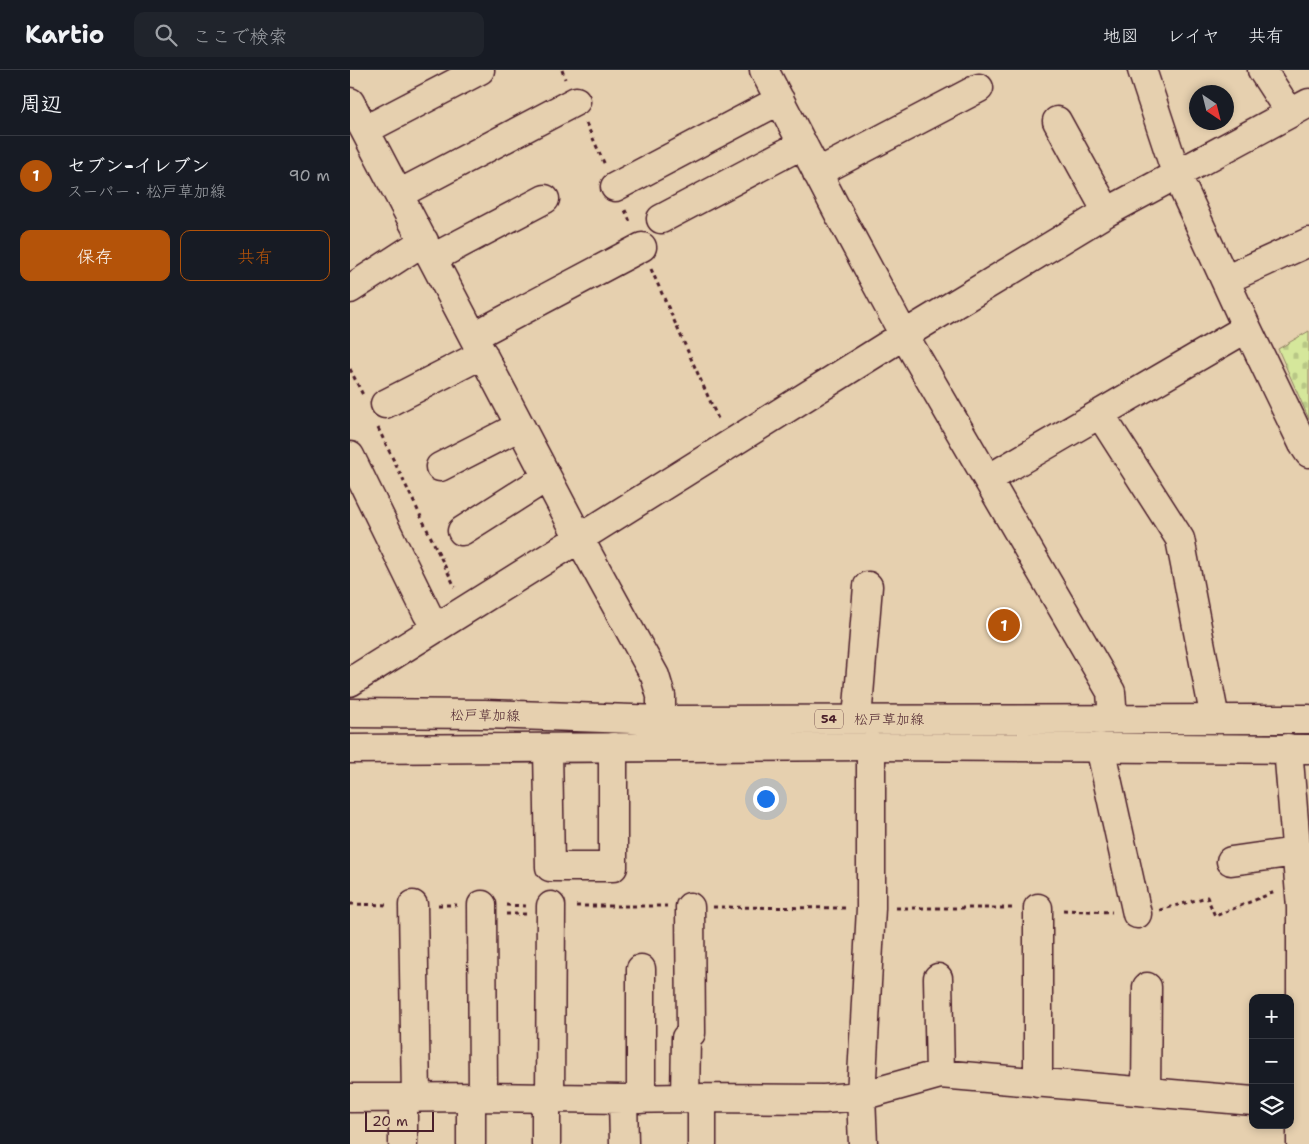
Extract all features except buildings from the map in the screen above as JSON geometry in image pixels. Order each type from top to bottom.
[{"type":"street","points":[[365,130],[480,70]]},
{"type":"street","points":[[764,70],[904,334],[1111,692],[1113,719]]},
{"type":"street","points":[[1143,70],[1176,173],[1247,328],[1309,453]]},
{"type":"street","points":[[350,682],[904,334],[1107,212],[1299,108],[1262,70]]},
{"type":"street","points":[[818,174],[978,88]]},
{"type":"street","points":[[615,187],[780,100]]},
{"type":"street","points":[[399,194],[576,101]]},
{"type":"street","points":[[350,102],[579,538],[654,676],[661,696],[661,720]]},
{"type":"street","points":[[1057,121],[1107,212]]},
{"type":"street","points":[[660,219],[803,144]]},
{"type":"street","points":[[350,289],[428,250],[545,199]]},
{"type":"street","points":[[1226,280],[1309,242]]},
{"type":"street","points":[[375,407],[642,247]]},
{"type":"street","points":[[988,479],[1247,328]]},
{"type":"street","points":[[1100,414],[1180,539],[1216,719]]},
{"type":"street","points":[[440,468],[520,426]]},
{"type":"street","points":[[350,456],[426,613],[436,628]]},
{"type":"street","points":[[462,531],[547,477]]},
{"type":"street","points":[[858,719],[868,586]]},
{"type":"street","name":"松戸草加線","points":[[350,712],[661,720],[1309,719]]},
{"type":"street","points":[[863,1144],[861,1096],[871,908],[871,746]]},
{"type":"street","name":"松戸草加線","points":[[350,748],[871,746],[1298,748]]},
{"type":"street","points":[[548,748],[550,867],[613,867],[613,747]]},
{"type":"street","points":[[1100,747],[1137,914]]},
{"type":"street","points":[[1298,748],[1296,852],[1299,882],[1301,1144]]},
{"type":"street","points":[[1231,862],[1296,852]]},
{"type":"street","points":[[402,1144],[409,1098],[414,905]]},
{"type":"street","points":[[690,906],[691,1033],[686,1038],[693,1098],[702,1144]]},
{"type":"street","points":[[1038,908],[1038,1083]]},
{"type":"street","points":[[471,1144],[477,1097],[482,910]]},
{"type":"street","points":[[546,1144],[551,910]]},
{"type":"street","points":[[624,1144],[632,1099],[641,969]]},
{"type":"street","points":[[938,978],[940,1074]]},
{"type":"street","points":[[1146,1092],[1147,987]]},
{"type":"street","points":[[350,1098],[824,1099],[861,1096],[940,1074],[1249,1101]]},
{"type":"path","points":[[350,369],[375,407],[466,609]]},
{"type":"path","points":[[350,904],[414,905],[482,910],[690,906],[1038,908],[1145,914],[1207,897],[1215,916],[1299,882]]},
{"type":"path","points":[[482,910],[551,910]]},
{"type":"green space","points":[[1309,331],[1309,419],[1278,349]]},
{"type":"place","name":"セブン-イレブン","points":[[1004,625]]}]
